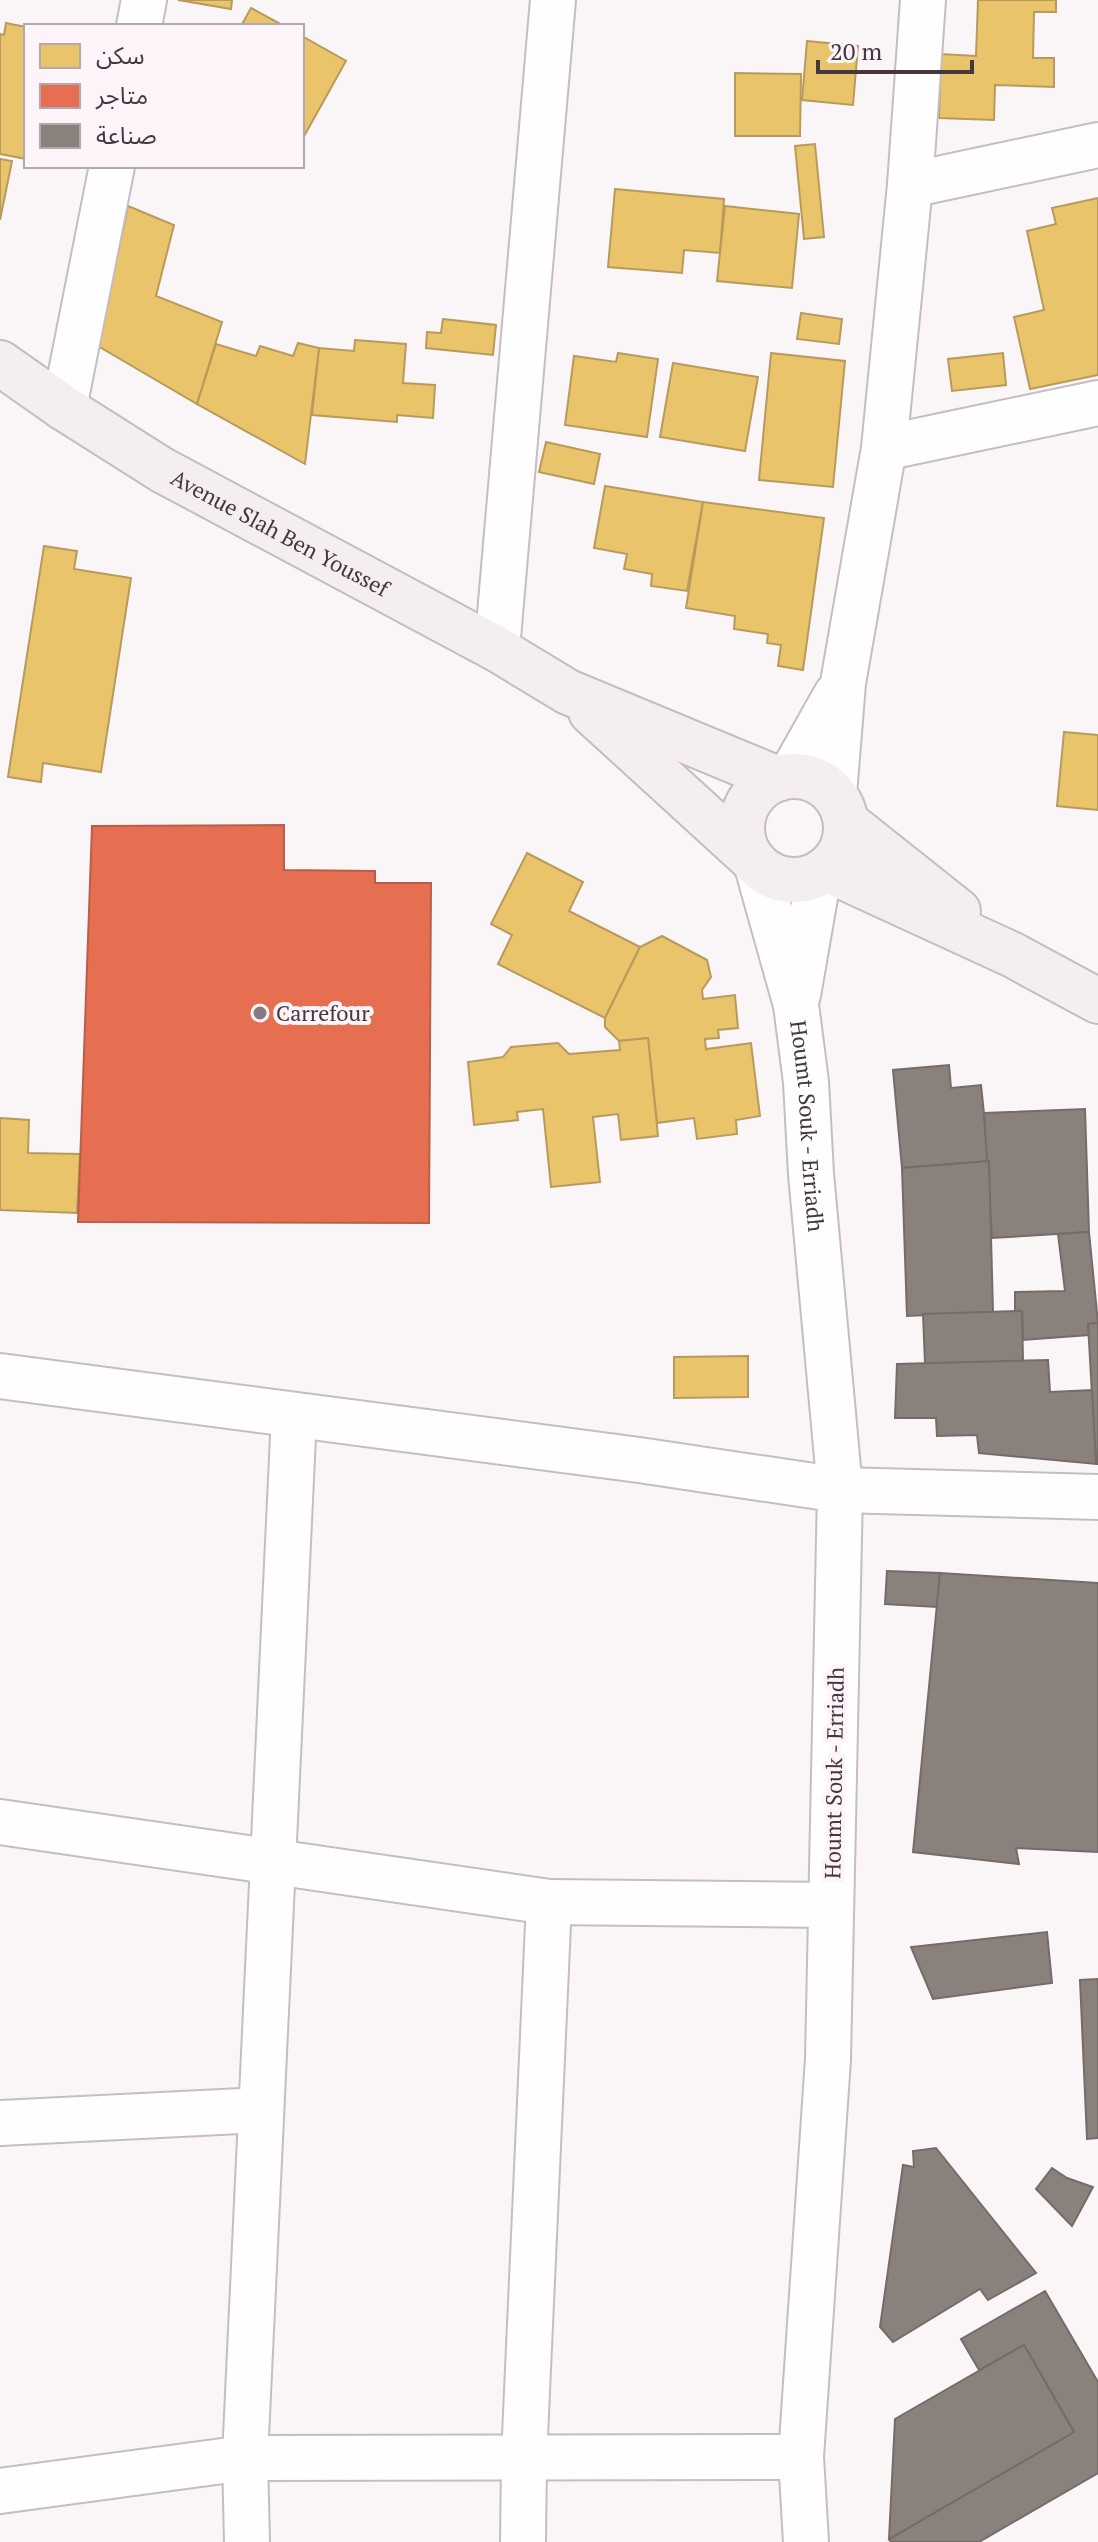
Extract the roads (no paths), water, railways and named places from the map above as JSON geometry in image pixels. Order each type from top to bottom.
[{"type":"main road","name":"Avenue Slah Ben Youssef","points":[[0,363],[162,470],[497,649],[568,692]]},
{"type":"main road","points":[[568,692],[784,777]]},
{"type":"main road","points":[[568,692],[771,876],[803,880],[823,872],[838,857],[845,840],[840,808]]},
{"type":"main road","points":[[754,862],[745,848],[741,825],[748,802],[766,783],[784,777],[807,777],[822,783],[840,808],[1013,955]]},
{"type":"main road","points":[[823,872],[1013,955],[1098,1001]]},
{"type":"street","points":[[139,24],[144,0]]},
{"type":"street","points":[[497,649],[553,0]]},
{"type":"street","points":[[840,808],[843,683],[884,448],[910,185],[923,0]]},
{"type":"street","points":[[910,185],[1098,145]]},
{"type":"street","points":[[64,408],[112,168]]},
{"type":"street","points":[[884,448],[1098,403]]},
{"type":"street","points":[[784,777],[843,683]]},
{"type":"street","points":[[754,862],[796,1005]]},
{"type":"street","points":[[796,1005],[823,872]]},
{"type":"street","name":"Houmt Souk - Erriadh","points":[[796,1005],[806,1082],[811,1174],[840,1490],[828,2059],[801,2457],[806,2542]]},
{"type":"street","points":[[0,1376],[623,1458],[840,1490],[1098,1497]]},
{"type":"street","points":[[247,2542],[245,2458],[294,1415]]},
{"type":"street","points":[[0,1822],[549,1902],[831,1905]]},
{"type":"street","points":[[523,2542],[524,2458],[549,1902]]},
{"type":"street","points":[[0,2123],[261,2110]]},
{"type":"street","points":[[0,2491],[245,2458],[801,2457]]},
{"type":"place","name":"Carrefour","points":[[260,1013]]}]
